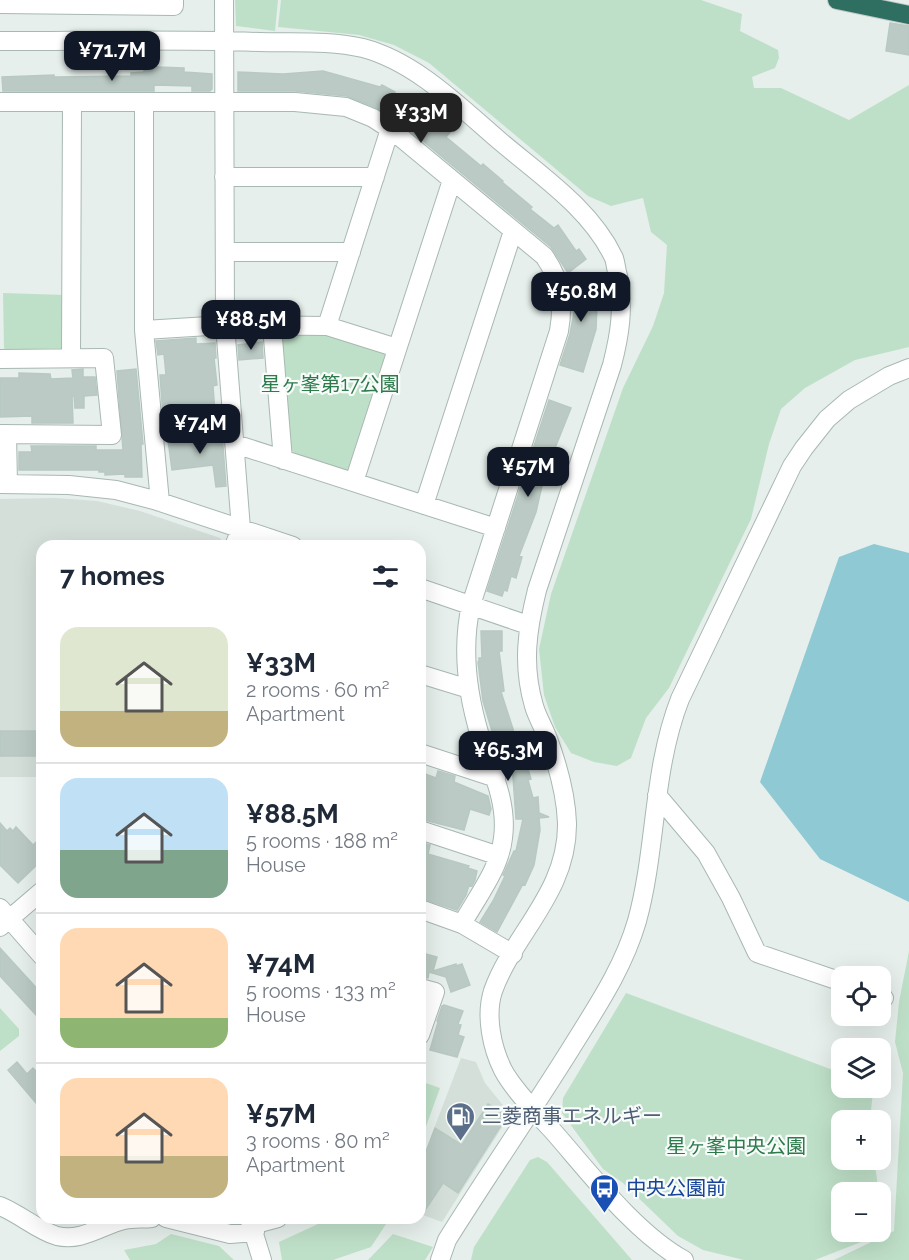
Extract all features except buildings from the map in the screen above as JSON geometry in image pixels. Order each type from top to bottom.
[{"type":"highway","points":[[837,0],[909,15]]},
{"type":"street","points":[[0,3],[174,6],[174,0]]},
{"type":"street","points":[[224,0],[225,325],[235,444],[238,537]]},
{"type":"street","points":[[0,41],[224,41],[329,44],[362,48],[388,57],[444,94],[563,194],[595,228],[614,260],[622,302],[620,333],[612,365],[537,590],[528,625],[527,675],[534,707],[556,761],[564,792],[567,825],[563,853],[554,884],[492,993],[490,1034],[504,1073],[533,1109],[628,1215],[666,1251],[684,1260]]},
{"type":"street","points":[[0,102],[295,102],[346,107],[373,118],[390,129],[544,256],[554,270],[560,286],[562,313],[554,349],[466,626],[468,689],[481,738],[496,778],[504,817],[504,838],[499,856],[462,924]]},
{"type":"street","points":[[71,358],[72,102]]},
{"type":"street","points":[[144,102],[144,330],[160,502]]},
{"type":"street","points":[[327,326],[390,129]]},
{"type":"street","points":[[224,177],[375,177]]},
{"type":"street","points":[[354,482],[452,180]]},
{"type":"street","points":[[424,505],[513,231]]},
{"type":"street","points":[[225,252],[351,252]]},
{"type":"street","points":[[144,330],[225,325],[327,326],[397,348]]},
{"type":"street","points":[[272,326],[283,460]]},
{"type":"street","points":[[0,359],[104,358],[112,435],[4,434],[4,484],[88,486],[116,490],[160,502],[238,537],[256,540]]},
{"type":"street","points":[[440,1260],[447,1240],[533,1109],[621,966],[637,921],[665,743],[680,699],[792,466],[827,419],[849,400],[889,376],[909,368]]},
{"type":"street","points":[[235,444],[496,528]]},
{"type":"street","points":[[426,590],[528,625]]},
{"type":"street","points":[[426,676],[468,689]]},
{"type":"street","points":[[426,755],[496,778]]},
{"type":"street","points":[[657,795],[706,853],[757,952],[831,978]]},
{"type":"street","points":[[426,832],[499,856]]},
{"type":"street","points":[[36,895],[3,918],[36,950]]},
{"type":"street","points":[[426,911],[462,924],[513,954]]},
{"type":"street","points":[[426,990],[435,992],[426,1018]]},
{"type":"street","points":[[0,1206],[12,1210],[56,1236],[70,1238],[85,1235],[114,1224]]},
{"type":"street","points":[[190,1224],[230,1234],[252,1225],[262,1260]]},
{"type":"shaded area","points":[[56,498],[97,501],[140,511],[221,540],[36,540],[36,777],[0,777],[0,499]]},
{"type":"shaded area","name":"三菱商事エネルギー","points":[[461,1058],[476,1062],[485,1083],[508,1113],[508,1118],[442,1222],[426,1216],[426,1149]]},
{"type":"green space","points":[[235,0],[278,0],[275,31],[236,26]]},
{"type":"green space","points":[[281,0],[701,0],[742,14],[740,31],[778,50],[779,58],[775,68],[752,77],[754,88],[781,88],[849,120],[909,85],[909,347],[855,360],[805,388],[781,409],[769,444],[751,519],[669,688],[646,718],[631,758],[617,766],[594,762],[571,753],[555,727],[544,695],[539,649],[551,594],[623,388],[653,326],[664,293],[667,245],[651,232],[643,198],[611,206],[588,196],[429,63],[394,45],[359,35],[278,27]]},
{"type":"green space","points":[[3,293],[65,295],[64,348],[61,352],[10,353],[4,348]]},
{"type":"green space","name":"星ヶ峯第17公園","points":[[284,332],[325,333],[384,353],[387,359],[350,467],[346,470],[295,453],[290,449],[279,338]]},
{"type":"green space","points":[[909,951],[909,1260],[834,1260],[871,1242],[891,1242],[891,1232],[894,1231],[903,1073],[895,1042],[899,1002]]},
{"type":"green space","name":"星ヶ峯中央公園","points":[[626,993],[831,1069],[831,1098],[872,1098],[871,1110],[831,1110],[831,1170],[876,1170],[877,1182],[831,1182],[831,1242],[861,1242],[815,1260],[744,1260],[703,1250],[678,1236],[623,1183],[603,1169],[562,1113],[563,1098]]},
{"type":"green space","points":[[0,1008],[19,1029],[19,1036],[0,1051]]},
{"type":"green space","points":[[426,1083],[440,1088],[426,1126]]},
{"type":"green space","points":[[538,1157],[547,1162],[632,1260],[471,1260],[474,1247],[530,1160]]},
{"type":"green space","points":[[318,1224],[386,1224],[371,1247],[333,1260],[282,1260],[279,1242]]},
{"type":"green space","points":[[171,1234],[219,1246],[234,1260],[130,1260],[124,1250],[156,1244]]},
{"type":"green space","points":[[393,1234],[433,1247],[425,1260],[368,1260]]},
{"type":"water","points":[[874,544],[909,553],[909,902],[820,859],[760,782],[839,557]]},
{"type":"place","name":"三菱商事エネルギー","points":[[461,1142]]},
{"type":"place","name":"中央公園前","points":[[605,1214]]}]
